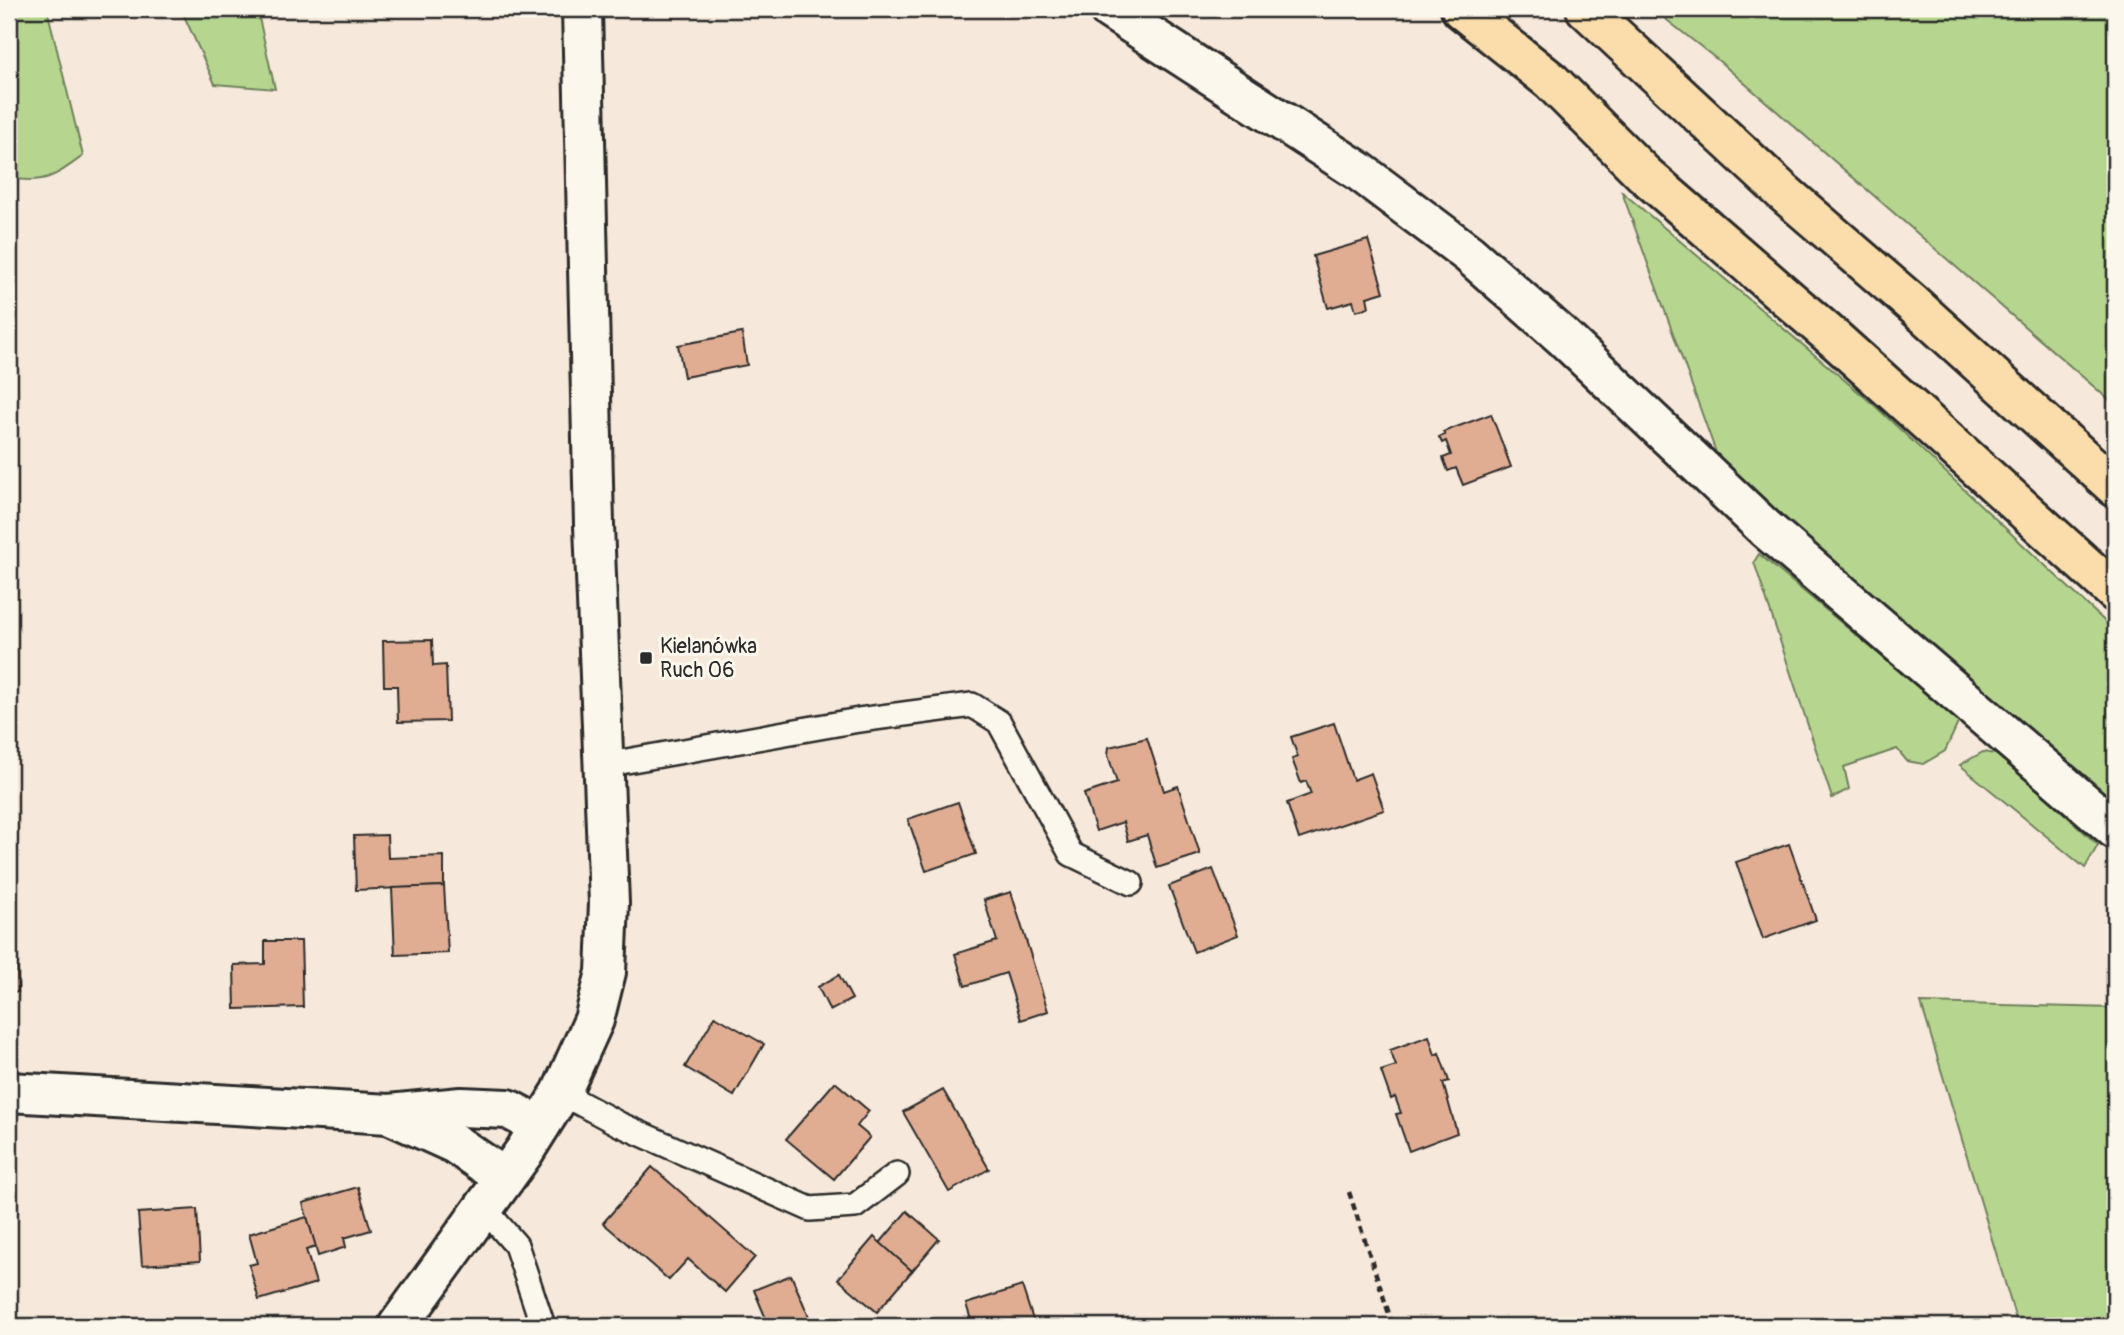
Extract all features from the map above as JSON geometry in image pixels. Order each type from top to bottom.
[{"type":"highway","points":[[1461,9],[1551,82],[1643,174],[1838,342],[2115,592]]},
{"type":"highway","points":[[1587,9],[1783,192],[1914,305],[2115,487]]},
{"type":"street","points":[[398,1326],[494,1193],[561,1093],[594,1020],[606,972],[609,904],[593,512],[582,9]]},
{"type":"street","points":[[1109,9],[1359,172],[1469,254],[1563,337],[1766,529],[1950,690],[2115,829]]},
{"type":"street","points":[[9,1092],[389,1114],[461,1107],[508,1109],[540,1126]]},
{"type":"street","points":[[389,1114],[455,1144],[494,1193]]},
{"type":"lane","points":[[604,765],[859,720],[972,705],[999,722],[1072,853],[1131,883]]},
{"type":"lane","points":[[561,1093],[619,1124],[810,1209],[855,1206],[897,1174]]},
{"type":"lane","points":[[494,1193],[516,1245],[543,1326]]},
{"type":"path","points":[[1349,1192],[1393,1326]]},
{"type":"green space","points":[[9,9],[47,9],[83,156],[56,174],[41,179],[9,178]]},
{"type":"green space","points":[[181,9],[257,9],[275,89],[215,84]]},
{"type":"green space","points":[[1653,9],[2115,9],[2115,405],[1719,61]]},
{"type":"green space","points":[[1622,192],[1874,405],[2115,631],[2115,803],[1722,469]]},
{"type":"green space","points":[[1759,554],[1959,721],[1945,751],[1923,764],[1907,761],[1897,749],[1844,767],[1849,789],[1832,798],[1754,562]]},
{"type":"green space","points":[[1983,752],[2001,755],[2098,845],[2085,868],[1960,765]]},
{"type":"green space","points":[[1921,1003],[2115,1008],[2115,1326],[2018,1326]]},
{"type":"building","points":[[1368,240],[1384,292],[1367,297],[1369,307],[1356,311],[1353,301],[1328,308],[1313,256]]},
{"type":"building","points":[[742,333],[747,365],[684,377],[678,345]]},
{"type":"building","points":[[1491,414],[1511,467],[1463,485],[1456,468],[1448,471],[1443,458],[1451,455],[1446,441],[1442,443],[1439,437],[1445,435],[1443,432]]},
{"type":"building","points":[[432,640],[433,666],[446,665],[448,721],[398,722],[397,686],[384,686],[383,641]]},
{"type":"building","points":[[1334,723],[1353,780],[1371,773],[1384,810],[1299,839],[1287,803],[1311,794],[1306,781],[1301,783],[1292,759],[1298,757],[1291,737]]},
{"type":"building","points":[[1147,738],[1164,791],[1178,786],[1200,854],[1157,868],[1147,835],[1128,841],[1123,822],[1096,831],[1084,794],[1117,783],[1108,755],[1109,747]]},
{"type":"building","points":[[958,802],[976,854],[926,871],[908,819]]},
{"type":"building","points":[[387,835],[388,858],[444,856],[444,886],[356,890],[354,836]]},
{"type":"building","points":[[1789,844],[1816,920],[1763,939],[1736,862]]},
{"type":"building","points":[[1213,869],[1238,935],[1194,952],[1169,886]]},
{"type":"building","points":[[444,886],[448,953],[395,955],[392,888]]},
{"type":"building","points":[[1011,892],[1048,1011],[1021,1020],[1006,973],[965,986],[955,954],[997,941],[984,900]]},
{"type":"building","points":[[15,922],[18,992],[9,992],[9,923]]},
{"type":"building","points":[[265,941],[301,941],[303,1007],[235,1009],[234,965],[265,964]]},
{"type":"building","points":[[839,975],[852,999],[830,1011],[818,987]]},
{"type":"building","points":[[715,1016],[764,1044],[734,1096],[685,1067]]},
{"type":"building","points":[[1429,1036],[1435,1055],[1439,1053],[1449,1081],[1443,1083],[1457,1133],[1409,1151],[1396,1114],[1401,1113],[1395,1097],[1391,1099],[1381,1071],[1396,1066],[1390,1050]]},
{"type":"building","points":[[835,1082],[869,1111],[857,1126],[870,1137],[834,1179],[786,1139]]},
{"type":"building","points":[[943,1090],[989,1169],[949,1192],[903,1112]]},
{"type":"building","points":[[652,1167],[755,1257],[725,1292],[688,1259],[669,1280],[603,1223]]},
{"type":"building","points":[[358,1187],[371,1230],[344,1238],[346,1247],[318,1256],[303,1203]]},
{"type":"building","points":[[197,1209],[200,1261],[142,1265],[138,1213]]},
{"type":"building","points":[[907,1211],[939,1239],[912,1271],[880,1243]]},
{"type":"building","points":[[307,1217],[316,1247],[306,1250],[316,1283],[259,1300],[249,1265],[257,1263],[249,1234]]},
{"type":"building","points":[[874,1237],[912,1271],[877,1312],[838,1279]]},
{"type":"building","points":[[791,1275],[813,1326],[769,1326],[754,1290]]},
{"type":"building","points":[[1022,1286],[1035,1326],[973,1326],[966,1304]]},
{"type":"place","name":"Kielanówka Ruch 06","points":[[646,658]]}]
